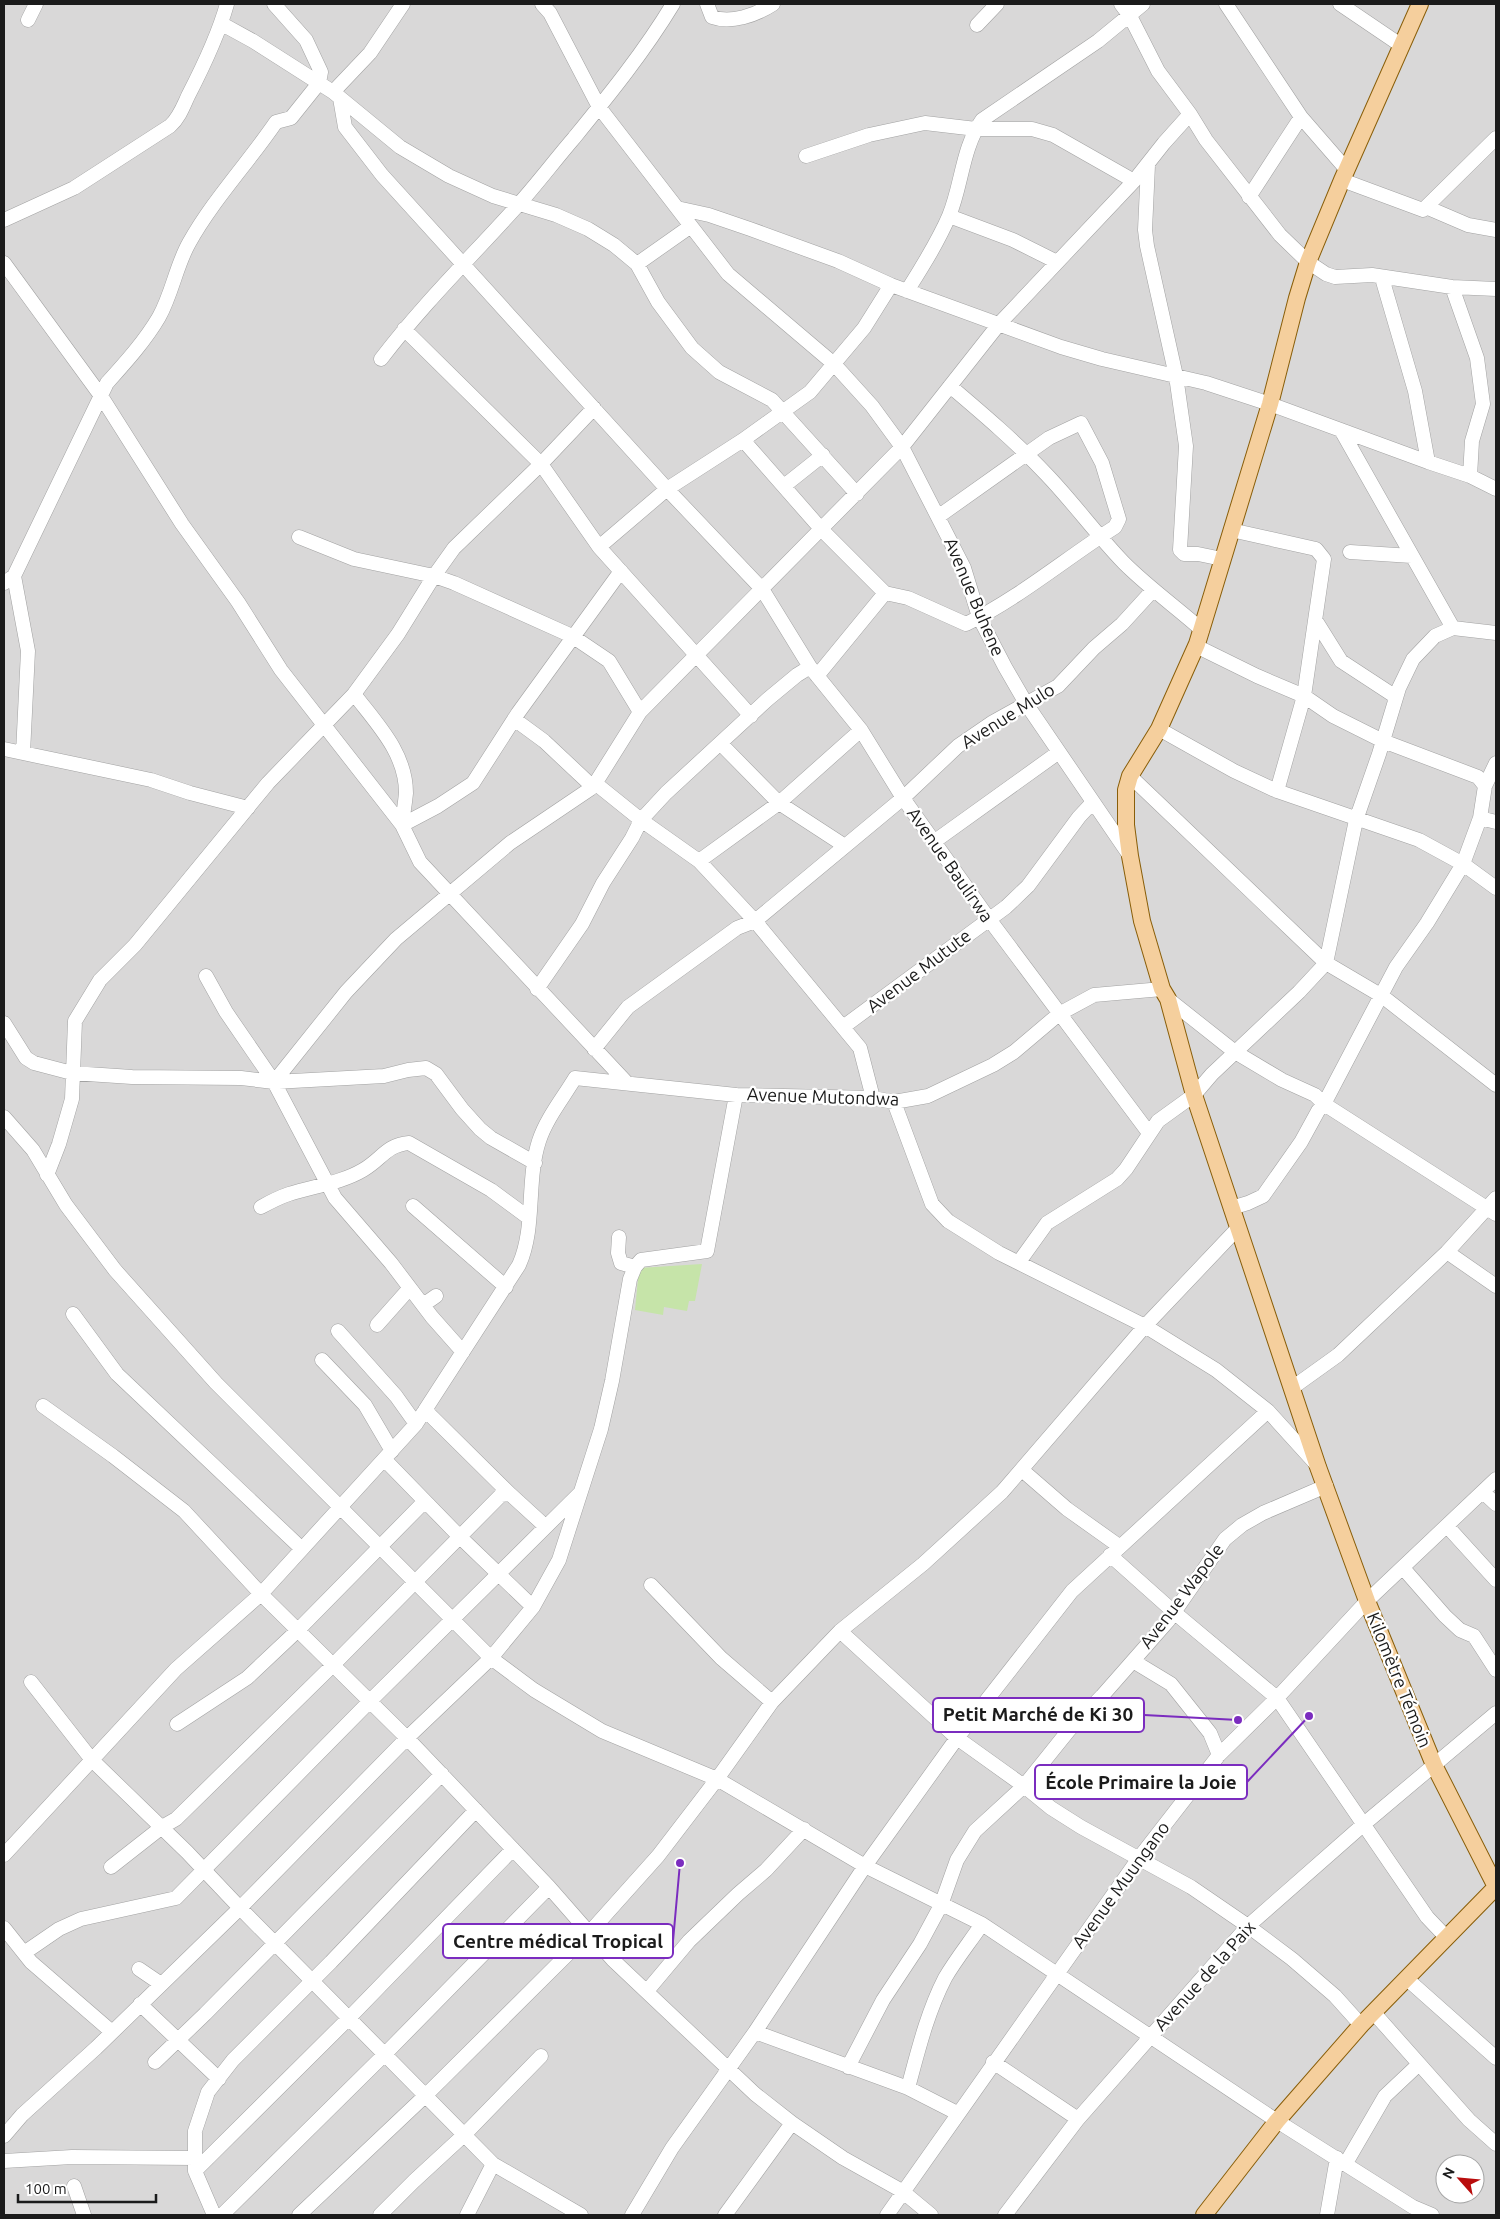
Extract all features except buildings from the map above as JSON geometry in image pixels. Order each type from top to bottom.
[{"type":"main road","points":[[1130,776],[1159,729],[1196,646],[1270,404],[1308,262],[1420,4]]},
{"type":"main road","name":"Kilomètre Témoin","points":[[1130,776],[1126,790],[1125,806],[1130,856],[1142,921],[1194,1095],[1318,1467],[1367,1602],[1434,1765],[1496,1887]]},
{"type":"main road","points":[[1204,2215],[1277,2121],[1361,2025],[1496,1887]]},
{"type":"street","points":[[28,20],[36,4]]},
{"type":"street","points":[[4,220],[74,188],[170,126],[176,119],[192,88],[222,24],[228,4]]},
{"type":"street","points":[[23,754],[28,651],[9,580],[107,383],[127,361],[159,316],[189,244],[214,205],[256,152],[276,122],[291,118],[319,83],[321,72],[306,40],[274,4]]},
{"type":"street","points":[[337,95],[370,53],[403,4]]},
{"type":"street","name":"Avenue Buhene","points":[[542,4],[550,13],[599,107],[728,274],[834,364],[872,406],[902,447],[964,568],[979,617],[1026,705],[1130,856]]},
{"type":"street","points":[[381,359],[404,329],[463,262],[518,205],[599,107],[649,43],[673,4]]},
{"type":"street","points":[[707,4],[709,14],[722,21],[732,20],[772,4]]},
{"type":"street","points":[[977,25],[997,4]]},
{"type":"street","points":[[1121,4],[1130,16],[1158,71],[1190,114],[1206,140],[1280,235],[1308,262],[1326,274],[1335,277],[1372,276],[1452,287],[1496,289]]},
{"type":"street","points":[[907,291],[949,216],[976,129],[986,117],[1054,72],[1130,16],[1143,4]]},
{"type":"street","points":[[1226,4],[1301,117],[1345,175],[1420,211],[1496,138]]},
{"type":"street","points":[[1340,4],[1402,46]]},
{"type":"street","points":[[222,24],[253,41],[337,95],[404,150],[449,176],[518,205],[556,214],[588,229],[614,245],[637,264],[658,302],[692,348],[719,372],[772,400],[857,494]]},
{"type":"street","name":"Avenue Baulirwa","points":[[337,95],[343,124],[382,175],[463,262],[667,489],[762,589],[814,671],[861,730],[903,798],[988,919],[1149,1133]]},
{"type":"street","points":[[274,1082],[346,992],[396,939],[510,843],[594,785],[640,712],[902,447],[999,324],[1134,181],[1190,114]]},
{"type":"street","points":[[1249,197],[1301,117]]},
{"type":"street","points":[[806,156],[869,135],[925,123],[976,129],[993,127],[1042,131],[1134,181]]},
{"type":"street","points":[[1148,164],[1145,230],[1147,246],[1176,376],[1186,446],[1180,550],[1184,554],[1198,554],[1222,559]]},
{"type":"street","points":[[1426,207],[1468,225],[1496,230]]},
{"type":"street","points":[[677,208],[709,215],[750,229],[838,261],[891,285],[1061,347],[1102,359],[1206,383],[1270,404],[1470,476],[1496,490]]},
{"type":"street","points":[[949,216],[1013,240],[1057,262]]},
{"type":"street","points":[[637,264],[691,226]]},
{"type":"street","points":[[4,263],[102,396],[182,524],[238,602],[281,670],[402,825],[420,862],[626,1082]]},
{"type":"street","points":[[1382,278],[1415,391],[1428,462]]},
{"type":"street","points":[[599,547],[667,489],[743,440],[810,392],[864,328],[891,285]]},
{"type":"street","points":[[1452,287],[1477,358],[1483,404],[1472,441],[1470,476]]},
{"type":"street","points":[[404,329],[541,464],[599,547],[751,716]]},
{"type":"street","points":[[950,386],[1001,429],[1047,475],[1099,537],[1153,590],[1202,630]]},
{"type":"street","points":[[47,1175],[59,1144],[72,1099],[75,1021],[97,984],[135,945],[268,783],[354,694],[398,634],[454,548],[541,464],[594,408]]},
{"type":"street","points":[[743,440],[822,530],[885,593],[908,598],[966,624],[1047,575],[1115,527],[1118,523],[1119,514],[1102,463],[1081,423],[1049,438],[939,516]]},
{"type":"street","points":[[1340,430],[1452,628]]},
{"type":"street","points":[[784,486],[823,455]]},
{"type":"street","points":[[1231,530],[1316,550],[1324,559],[1304,696],[1277,791]]},
{"type":"street","points":[[299,537],[354,559],[434,576],[454,583],[572,636],[609,661],[640,712]]},
{"type":"street","points":[[1350,552],[1412,556]]},
{"type":"street","points":[[402,825],[438,806],[473,783],[514,719],[572,636],[621,571]]},
{"type":"street","name":"Avenue Mulo","points":[[594,1049],[628,1007],[737,928],[755,921],[903,798],[958,746],[993,722],[1058,686],[1094,648],[1122,624],[1153,590]]},
{"type":"street","points":[[537,989],[582,924],[603,883],[632,838],[641,820],[666,793],[797,675],[814,671],[885,593]]},
{"type":"street","points":[[1316,620],[1341,661],[1396,697]]},
{"type":"street","points":[[1019,1262],[1047,1223],[1106,1187],[1122,1174],[1149,1133],[1166,1114],[1194,1095],[1235,1052],[1299,992],[1326,962],[1356,820],[1396,697],[1413,659],[1435,636],[1452,628],[1496,631]]},
{"type":"street","points":[[1196,646],[1257,676],[1304,696],[1333,716],[1383,741],[1478,777],[1485,786]]},
{"type":"street","points":[[354,694],[393,745],[399,759],[406,792],[402,825]]},
{"type":"street","points":[[514,719],[544,741],[594,785],[699,860],[755,921],[860,1048],[873,1098]]},
{"type":"street","points":[[1159,729],[1234,771],[1277,791],[1356,820],[1419,840],[1463,864],[1496,888]]},
{"type":"street","points":[[699,860],[779,803],[861,730]]},
{"type":"street","points":[[721,744],[779,803],[845,846]]},
{"type":"street","points":[[4,749],[151,780],[190,793],[248,808]]},
{"type":"street","points":[[935,841],[1059,752]]},
{"type":"street","points":[[1232,1208],[1263,1196],[1301,1142],[1318,1111],[1324,1104],[1396,967],[1427,923],[1463,864],[1480,818],[1485,786],[1496,763]]},
{"type":"street","points":[[1130,776],[1326,962],[1382,996],[1496,1084]]},
{"type":"street","name":"Avenue Mutute","points":[[843,1027],[1006,907],[1028,886],[1079,817],[1093,802]]},
{"type":"street","points":[[1480,818],[1496,822]]},
{"type":"street","points":[[206,976],[226,1012],[274,1082],[327,1184],[347,1213],[391,1262],[409,1289],[463,1352]]},
{"type":"street","points":[[1165,994],[1235,1052],[1282,1080],[1315,1095],[1324,1104],[1493,1207],[1338,1355],[1292,1388]]},
{"type":"street","name":"Avenue Mutondwa","points":[[534,1163],[539,1140],[575,1078],[736,1095],[873,1098],[894,1102],[928,1096],[993,1066],[1014,1052],[1059,1014],[1094,995],[1165,994]]},
{"type":"street","points":[[4,1023],[30,1061],[72,1073],[132,1077],[241,1078],[274,1082],[384,1076],[426,1068],[436,1074],[462,1109],[486,1134],[534,1163],[529,1218],[523,1255],[506,1287],[416,1424],[261,1594],[176,1669],[4,1855]]},
{"type":"street","points":[[4,1047],[19,1047]]},
{"type":"street","points":[[4,2136],[22,2115],[112,2032],[240,1908],[408,1738],[491,1658],[533,1607],[559,1560],[601,1429],[612,1381],[630,1279],[635,1267],[641,1260],[707,1251],[736,1095]]},
{"type":"street","points":[[894,1102],[932,1204],[948,1221],[988,1247],[1145,1326],[1216,1370],[1268,1411],[1318,1467]]},
{"type":"street","points":[[4,1117],[33,1150],[66,1205],[115,1270],[216,1383],[491,1658],[534,1690],[602,1731],[717,1780],[865,1866],[982,1924],[1277,2121],[1416,2208],[1432,2215]]},
{"type":"street","points":[[261,1207],[287,1194],[345,1179],[365,1168],[397,1144],[410,1142],[491,1190],[529,1218]]},
{"type":"street","points":[[413,1206],[506,1287]]},
{"type":"street","points":[[299,2215],[426,2095],[590,1932],[658,1856],[717,1780],[772,1702],[840,1631],[922,1564],[1002,1492],[1145,1326],[1238,1228]]},
{"type":"street","points":[[619,1237],[618,1253],[620,1263],[635,1267]]},
{"type":"street","points":[[1447,1252],[1496,1286]]},
{"type":"street","points":[[377,1325],[409,1289]]},
{"type":"street","points":[[423,1305],[436,1296]]},
{"type":"street","points":[[73,1314],[117,1374],[302,1549]]},
{"type":"street","points":[[338,1331],[396,1396],[416,1424]]},
{"type":"street","points":[[322,1360],[364,1405],[388,1455],[425,1501],[533,1607]]},
{"type":"street","points":[[43,1406],[114,1456],[184,1511],[261,1594],[408,1738],[549,1887],[614,1960],[755,2094],[792,2123],[843,2158],[902,2191],[931,2215]]},
{"type":"street","points":[[425,1410],[545,1526]]},
{"type":"street","points":[[632,2215],[672,2148],[728,2067],[755,2032],[865,1866],[957,1738],[1072,1592],[1115,1550],[1268,1411]]},
{"type":"street","points":[[1022,1470],[1115,1550],[1175,1613],[1277,1698],[1427,1917],[1446,1937]]},
{"type":"street","name":"Avenue Muungano","points":[[886,2215],[1139,1858],[1219,1755],[1277,1698],[1367,1602],[1496,1479]]},
{"type":"street","name":"Avenue Wapole","points":[[848,2067],[883,2000],[920,1944],[942,1905],[958,1860],[975,1831],[1024,1786],[1069,1730],[1175,1613],[1225,1538],[1242,1525],[1263,1513],[1326,1486]]},
{"type":"street","points":[[1483,1492],[1496,1504]]},
{"type":"street","points":[[24,1953],[59,1930],[82,1919],[176,1898],[545,1526],[581,1493]]},
{"type":"street","points":[[111,1867],[162,1827],[176,1819],[333,1665],[500,1495],[510,1494]]},
{"type":"street","points":[[177,1724],[246,1678],[298,1630],[425,1501]]},
{"type":"street","points":[[1447,1526],[1496,1580]]},
{"type":"street","points":[[1403,1568],[1445,1616],[1460,1630],[1474,1636],[1496,1670]]},
{"type":"street","points":[[651,1585],[721,1658],[772,1702]]},
{"type":"street","points":[[840,1631],[957,1738],[1066,1818],[1191,1887],[1248,1926],[1292,1959],[1335,1996],[1361,2025]]},
{"type":"street","points":[[1133,1661],[1171,1684],[1210,1733],[1219,1755]]},
{"type":"street","points":[[31,1682],[92,1760],[162,1827],[274,1943],[494,2164],[581,2215]]},
{"type":"street","name":"Avenue de la Paix","points":[[1005,2215],[1078,2119],[1248,1926],[1364,1824],[1496,1713]]},
{"type":"street","points":[[155,2062],[442,1774]]},
{"type":"street","points":[[214,2215],[195,2164],[195,2131],[208,2092],[232,2060],[312,1981],[476,1810]]},
{"type":"street","points":[[647,1991],[690,1941],[738,1894],[766,1870],[804,1829]]},
{"type":"street","points":[[4,2161],[72,2157],[195,2164],[349,2018],[513,1849]]},
{"type":"street","points":[[222,2215],[385,2054],[549,1887]]},
{"type":"street","points":[[908,2088],[920,2043],[935,2000],[946,1977],[982,1924]]},
{"type":"street","points":[[4,1928],[24,1953],[112,2032]]},
{"type":"street","points":[[139,1969],[161,1984]]},
{"type":"street","points":[[1407,1978],[1496,2058]]},
{"type":"street","points":[[140,2004],[219,2079]]},
{"type":"street","points":[[1374,2013],[1469,2120],[1496,2144]]},
{"type":"street","points":[[755,2032],[908,2088],[957,2113]]},
{"type":"street","points":[[380,2215],[465,2134],[541,2056]]},
{"type":"street","points":[[993,2062],[1078,2119]]},
{"type":"street","points":[[1327,2215],[1342,2161],[1385,2096],[1419,2064]]},
{"type":"street","points":[[725,2215],[792,2123]]},
{"type":"street","points":[[467,2215],[494,2164]]},
{"type":"street","points":[[74,2186],[84,2215]]},
{"type":"shaded area","points":[[4,4],[1496,4],[1496,2215],[4,2215]]},
{"type":"green space","points":[[702,1264],[695,1301],[689,1301],[687,1311],[664,1307],[663,1315],[635,1310],[639,1268]]},
{"type":"place","name":"École Primaire la Joie","points":[[1309,1716]]},
{"type":"place","name":"Petit Marché de Ki 30","points":[[1238,1720]]},
{"type":"place","name":"Centre médical Tropical","points":[[680,1863]]}]
